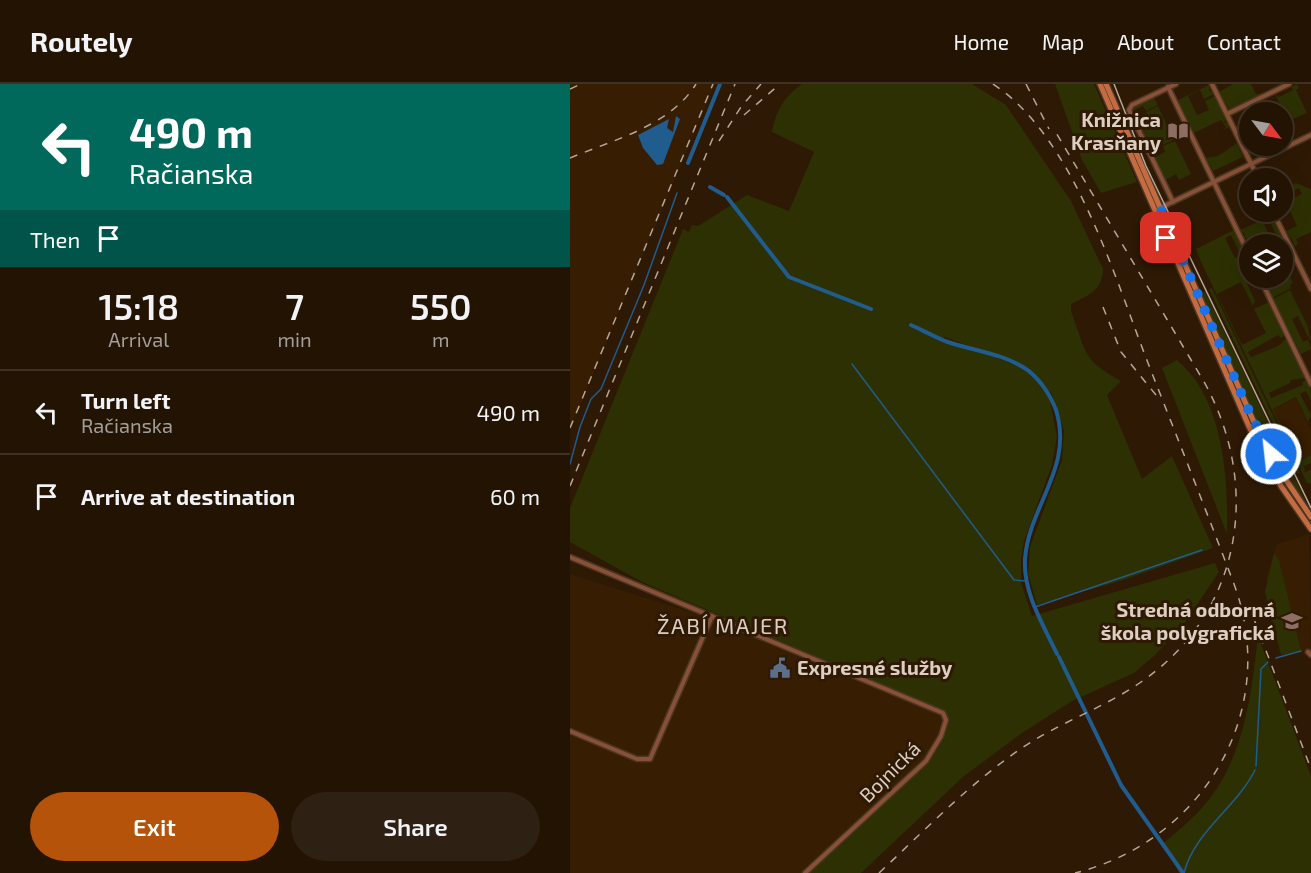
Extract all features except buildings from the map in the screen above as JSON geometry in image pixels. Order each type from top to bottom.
[{"type":"main road","points":[[1100,84],[1251,431],[1281,486],[1311,528]]},
{"type":"main road","points":[[1106,84],[1253,420],[1284,477],[1311,518]]},
{"type":"main road","points":[[1149,201],[1160,208]]},
{"type":"main road","points":[[1157,218],[1160,208]]},
{"type":"street","points":[[1173,202],[1130,113],[1131,105],[1176,84]]},
{"type":"street","points":[[1212,84],[1253,168]]},
{"type":"street","points":[[1227,114],[1289,84]]},
{"type":"street","points":[[1168,87],[1239,235]]},
{"type":"street","points":[[1160,208],[1311,135]]},
{"type":"street","points":[[1278,222],[1311,290]]},
{"type":"street","points":[[1265,288],[1311,384]]},
{"type":"street","name":"Bojnická","points":[[570,558],[936,708],[946,718],[941,736],[926,761],[805,873]]},
{"type":"street","points":[[570,731],[637,759],[650,759],[712,616]]},
{"type":"shaded area","points":[[570,84],[715,84],[570,429]]},
{"type":"shaded area","points":[[1296,398],[1311,430],[1311,454],[1298,461],[1273,409]]},
{"type":"shaded area","name":"Stredná odborná škola polygrafická","points":[[1309,534],[1311,651],[1305,653],[1302,650],[1281,655],[1265,592],[1267,575],[1277,544]]},
{"type":"shaded area","points":[[570,574],[725,623],[940,709],[946,722],[942,737],[932,755],[805,873],[570,873]]},
{"type":"green space","points":[[802,84],[972,84],[1006,105],[1071,201],[1103,269],[1097,287],[1089,295],[1071,304],[1071,311],[1083,345],[1099,367],[1121,381],[1107,395],[1142,479],[1172,456],[1213,548],[1123,580],[1037,605],[1028,574],[1030,547],[1062,460],[1064,431],[1052,394],[1048,390],[1057,437],[1052,465],[1024,541],[1021,560],[1021,582],[1032,616],[1215,563],[1219,572],[1182,627],[1134,673],[1072,701],[1022,733],[963,777],[861,873],[805,873],[932,755],[942,737],[946,722],[940,709],[642,582],[570,542],[570,508],[683,229],[689,232],[692,225],[698,226],[747,195],[789,211],[814,152],[772,132],[782,105]],"holes":[[[944,337],[1023,365],[1048,390],[1023,367],[944,340]]]},
{"type":"green space","points":[[1055,84],[1094,84],[1137,182],[1101,193],[1082,160]]},
{"type":"green space","points":[[1233,84],[1251,84],[1256,94],[1261,94],[1239,102],[1239,104],[1229,109],[1219,92]]},
{"type":"green space","points":[[1297,84],[1299,88],[1296,90],[1307,113],[1293,119],[1293,102],[1279,102],[1275,94],[1279,97],[1293,90],[1291,87]]},
{"type":"green space","points":[[1209,85],[1209,90],[1214,94],[1204,99],[1200,90],[1188,96],[1197,115],[1209,110],[1205,101],[1215,96],[1226,119],[1224,123],[1227,122],[1229,127],[1223,130],[1226,127],[1221,120],[1194,133],[1178,100]]},
{"type":"green space","points":[[1154,98],[1158,105],[1146,111],[1143,106],[1133,111],[1139,123],[1149,118],[1146,112],[1158,106],[1174,140],[1162,145],[1159,140],[1149,145],[1152,151],[1150,152],[1131,109]]},
{"type":"green space","points":[[1175,141],[1191,174],[1179,180],[1176,174],[1166,180],[1166,186],[1150,153],[1152,152],[1155,157],[1165,152],[1163,146]]},
{"type":"green space","points":[[1237,143],[1239,156],[1243,157],[1213,171],[1206,158],[1218,156]]},
{"type":"green space","points":[[1296,183],[1311,189],[1311,232],[1296,239],[1298,244],[1293,247],[1293,234],[1288,234],[1286,231],[1297,226],[1293,217],[1293,198],[1302,194],[1299,188],[1293,191],[1293,185]]},
{"type":"green space","points":[[1162,217],[1253,424],[1307,515],[1305,517],[1276,473],[1250,425]]},
{"type":"green space","points":[[1258,222],[1263,222],[1269,234],[1245,234],[1240,230]]},
{"type":"green space","points":[[1270,222],[1275,222],[1281,234],[1276,234]]},
{"type":"green space","points":[[1234,230],[1239,241],[1239,252],[1231,235],[1225,238],[1235,258],[1239,257],[1239,283],[1217,294],[1242,345],[1266,333],[1254,309],[1269,302],[1284,336],[1281,338],[1278,335],[1248,352],[1251,357],[1278,346],[1286,339],[1305,378],[1291,380],[1290,383],[1269,393],[1271,398],[1303,385],[1302,382],[1306,380],[1311,390],[1311,401],[1306,391],[1300,394],[1311,415],[1308,422],[1296,397],[1273,409],[1298,461],[1311,455],[1311,463],[1304,466],[1305,472],[1311,470],[1311,484],[1307,483],[1201,262],[1196,249]]},
{"type":"green space","points":[[1212,288],[1300,472],[1297,474],[1209,289]]},
{"type":"green space","points":[[1244,288],[1249,288],[1255,301],[1253,306]]},
{"type":"green space","points":[[1268,288],[1291,288],[1272,298]]},
{"type":"green space","points":[[1290,290],[1308,327],[1311,326],[1308,328],[1311,343],[1298,316],[1292,319],[1303,342],[1308,340],[1311,349],[1301,354],[1273,299]]},
{"type":"green space","points":[[1205,291],[1311,512],[1278,461],[1250,407],[1202,295]]},
{"type":"green space","points":[[1177,360],[1193,376],[1214,417],[1224,465],[1227,534],[1162,368]]},
{"type":"green space","points":[[1274,553],[1279,560],[1301,651],[1281,655],[1265,592]]},
{"type":"green space","points":[[1258,636],[1311,776],[1311,873],[1179,873],[1164,843],[1201,809],[1216,790],[1227,770],[1243,727]]},
{"type":"water","points":[[676,116],[680,119],[663,164],[657,165],[643,148],[638,135],[669,119],[667,128],[673,132]]},
{"type":"waterway","points":[[688,163],[720,84]]},
{"type":"waterway","points":[[710,187],[724,195]]},
{"type":"waterway","points":[[570,464],[580,427],[591,399],[601,389],[644,285],[677,193]]},
{"type":"waterway","points":[[727,197],[789,277],[871,309]]},
{"type":"waterway","points":[[911,325],[945,341],[995,355],[1023,367],[1038,380],[1056,410],[1060,431],[1059,450],[1049,486],[1028,539],[1025,572],[1040,620],[1057,654]]},
{"type":"waterway","points":[[852,364],[1014,580],[1026,581]]},
{"type":"waterway","points":[[1035,607],[1202,550]]},
{"type":"waterway","points":[[1276,658],[1301,651]]},
{"type":"waterway","points":[[1059,657],[1121,785],[1183,873]]},
{"type":"waterway","points":[[1256,766],[1261,669],[1268,662]]},
{"type":"waterway","points":[[1184,873],[1197,845],[1238,796],[1255,770]]},
{"type":"tram line","points":[[1114,84],[1146,166],[1311,508]]},
{"type":"railway","points":[[570,89],[581,84]]},
{"type":"railway","points":[[570,158],[622,138],[656,121],[671,111],[696,84]]},
{"type":"railway","points":[[570,428],[713,84]]},
{"type":"railway","points":[[570,486],[735,84]]},
{"type":"railway","points":[[719,141],[741,107],[761,84]]},
{"type":"railway","points":[[744,115],[780,84]]},
{"type":"railway","points":[[993,84],[1022,108],[1047,138],[1069,173],[1088,211],[1234,584],[1246,632],[1247,678],[1238,723],[1220,764],[1194,801],[1160,832],[1121,857],[1075,873]]},
{"type":"railway","points":[[1026,84],[1049,129]]},
{"type":"railway","points":[[879,873],[984,776],[1051,730],[1112,700],[1141,682],[1175,653],[1202,620],[1221,583],[1232,544],[1236,503],[1233,461],[1221,420],[1203,380],[1055,131]]},
{"type":"railway","points":[[1103,307],[1121,352],[1156,395]]},
{"type":"railway","points":[[1249,606],[1311,769]]},
{"type":"place","name":"Knižnica Krasňany","points":[[1178,131]]},
{"type":"place","name":"Stredná odborná škola polygrafická","points":[[1292,621]]},
{"type":"place","name":"Expresné služby","points":[[780,668]]},
{"type":"district","name":"ŽABÍ MAJER","points":[[723,626]]},
{"type":"route","points":[[1166,238],[1157,218],[1160,208],[1249,411],[1271,454]]}]
